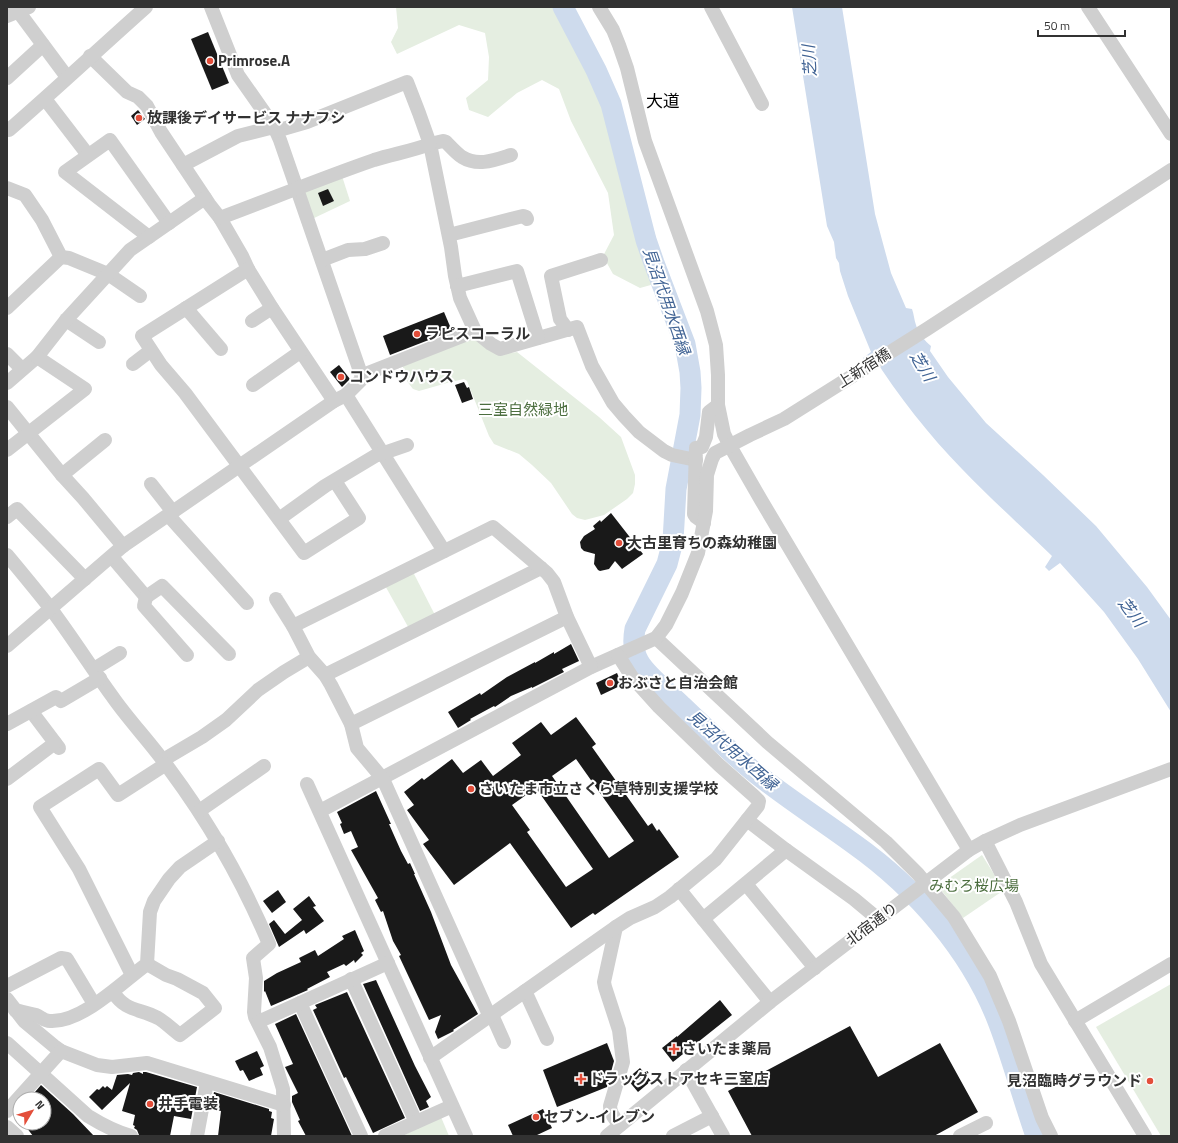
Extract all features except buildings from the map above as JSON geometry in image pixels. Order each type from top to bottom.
[{"type":"street","points":[[7,128],[9,130],[45,99],[90,56],[146,7]]},
{"type":"street","points":[[211,7],[238,74],[275,129],[362,378]]},
{"type":"street","points":[[599,7],[614,30],[649,154],[707,311],[716,345],[718,405],[724,434],[893,724],[969,850]]},
{"type":"street","points":[[711,7],[762,104]]},
{"type":"street","points":[[1088,7],[1171,134]]},
{"type":"street","points":[[17,10],[67,77]]},
{"type":"street","points":[[7,78],[43,45]]},
{"type":"street","points":[[90,56],[126,92],[138,97],[147,106],[161,132],[183,166],[220,218],[248,269],[300,352],[340,398],[382,453],[444,551]]},
{"type":"street","points":[[183,166],[238,136],[307,122],[407,82],[430,144],[449,234],[457,286],[460,298],[475,331],[491,344],[500,349],[577,327],[592,366],[613,403],[639,432],[672,455],[696,460]]},
{"type":"street","points":[[45,99],[88,155]]},
{"type":"street","points":[[148,237],[65,172],[110,140],[169,223]]},
{"type":"street","points":[[220,218],[374,160],[443,141],[462,157],[475,162],[488,162],[511,155]]},
{"type":"street","name":"上新宿橋","points":[[651,641],[666,625],[682,593],[698,553],[704,523],[707,475],[715,453],[750,434],[784,419],[974,299],[1171,170]]},
{"type":"street","points":[[7,188],[25,195],[42,220],[61,257]]},
{"type":"street","points":[[7,383],[37,357],[66,320],[130,250],[205,198]]},
{"type":"street","points":[[449,234],[523,216],[526,216],[527,219]]},
{"type":"street","points":[[322,260],[348,250],[365,248],[384,243]]},
{"type":"street","points":[[61,257],[69,258],[108,274],[140,296]]},
{"type":"street","points":[[7,308],[61,257]]},
{"type":"street","points":[[568,330],[560,319],[551,276],[601,260]]},
{"type":"street","points":[[248,269],[142,336],[150,351],[185,393],[304,553],[359,518],[335,480]]},
{"type":"street","points":[[457,286],[517,271],[538,338]]},
{"type":"street","points":[[186,308],[221,350]]},
{"type":"street","points":[[252,321],[272,308]]},
{"type":"street","points":[[66,320],[98,342]]},
{"type":"street","points":[[7,646],[123,546],[340,398],[368,373],[475,331]]},
{"type":"street","points":[[133,364],[150,351]]},
{"type":"street","points":[[253,385],[300,352]]},
{"type":"street","points":[[7,354],[22,369]]},
{"type":"street","points":[[7,450],[84,389],[37,357]]},
{"type":"street","points":[[704,523],[694,514],[696,448],[702,447],[706,437],[709,412],[718,405]]},
{"type":"street","points":[[7,407],[62,475],[123,546]]},
{"type":"street","points":[[62,475],[105,440]]},
{"type":"street","points":[[279,519],[335,480],[382,453],[407,445]]},
{"type":"street","points":[[151,484],[171,514],[247,603]]},
{"type":"street","points":[[7,517],[17,508],[86,579]]},
{"type":"street","points":[[293,626],[493,527],[547,573],[554,582],[567,617],[591,668]]},
{"type":"street","points":[[7,555],[51,609],[118,705],[165,762],[218,841],[257,915],[269,944],[253,958],[256,978],[254,1012],[255,1018],[270,1047],[283,1089],[284,1136]]},
{"type":"street","points":[[112,557],[146,597]]},
{"type":"street","points":[[325,675],[541,568]]},
{"type":"street","points":[[187,655],[144,606],[146,597],[162,586],[229,654]]},
{"type":"street","points":[[276,599],[293,626],[309,657],[325,675],[351,724],[357,748],[383,779],[504,1042]]},
{"type":"street","points":[[351,724],[567,617]]},
{"type":"street","points":[[320,811],[591,668],[651,641],[767,742],[880,837],[954,917],[990,976],[1009,1020],[1042,1118],[1051,1136]]},
{"type":"street","points":[[7,724],[56,697],[61,700],[97,674],[120,653]]},
{"type":"street","points":[[430,1058],[616,927],[630,918],[662,902],[679,889],[716,858],[758,806],[759,801],[743,785],[690,738],[659,707],[632,677],[621,654]]},
{"type":"street","points":[[132,975],[79,869],[40,807],[99,769],[118,795],[226,720],[258,690],[309,657]]},
{"type":"street","points":[[7,779],[57,746],[31,711]]},
{"type":"street","points":[[199,811],[264,766]]},
{"type":"street","name":"北宿通り","points":[[607,1136],[770,1002],[969,850],[1020,824],[1171,769]]},
{"type":"street","points":[[307,784],[466,1136]]},
{"type":"street","points":[[747,820],[854,899],[878,920]]},
{"type":"street","points":[[147,964],[150,912],[154,901],[169,879],[180,867],[218,841]]},
{"type":"street","points":[[985,841],[1016,902],[1041,964],[1144,1136]]},
{"type":"street","points":[[703,919],[786,850]]},
{"type":"street","points":[[746,884],[815,968]]},
{"type":"street","points":[[679,889],[770,1002]]},
{"type":"street","points":[[616,927],[604,982],[619,1030],[622,1053],[623,1062],[610,1106],[612,1116],[620,1125]]},
{"type":"street","points":[[7,986],[61,958],[67,959],[94,1004]]},
{"type":"street","points":[[258,1022],[388,963]]},
{"type":"street","points":[[11,1005],[48,1021],[55,1021],[76,1016],[113,992],[147,964]]},
{"type":"street","points":[[113,992],[126,1006],[158,1018],[180,1035],[215,1008],[199,990],[166,975],[147,964]]},
{"type":"street","points":[[1075,1021],[1171,964]]},
{"type":"street","points":[[351,980],[416,1122]]},
{"type":"street","points":[[525,991],[547,1039]]},
{"type":"street","points":[[300,1003],[360,1136]]},
{"type":"street","points":[[11,1005],[32,1028],[61,1051],[97,1065],[112,1067],[147,1063],[284,1105]]},
{"type":"street","points":[[7,1043],[88,1116],[112,1129],[131,1136]]},
{"type":"street","points":[[7,1111],[61,1051]]},
{"type":"street","points":[[686,1070],[723,1136]]},
{"type":"street","points":[[197,1136],[207,1082]]},
{"type":"street","points":[[245,1083],[264,1094],[264,1098]]},
{"type":"street","points":[[385,1136],[452,1106]]},
{"type":"street","points":[[673,1136],[712,1116]]},
{"type":"street","points":[[960,1136],[986,1123]]},
{"type":"street","points":[[7,1127],[17,1136]]},
{"type":"green space","points":[[396,7],[556,7],[599,84],[655,234],[665,281],[640,288],[613,274],[603,256],[614,235],[608,193],[571,121],[559,89],[542,80],[517,93],[488,117],[469,110],[466,98],[488,80],[489,57],[485,33],[459,25],[397,54],[391,42],[398,28]]},
{"type":"green space","points":[[342,176],[350,201],[312,219],[304,190]]},
{"type":"green space","name":"三室自然緑地","points":[[470,339],[482,342],[505,352],[517,352],[599,417],[621,437],[635,475],[633,493],[604,515],[585,520],[577,518],[572,514],[551,483],[532,465],[519,454],[494,444],[489,436],[467,381],[464,379],[419,391],[413,389],[406,380],[403,373],[403,366]]},
{"type":"green space","points":[[411,568],[437,619],[411,632],[383,582]]},
{"type":"green space","name":"みむろ桜広場","points":[[982,855],[1004,890],[963,918],[938,886]]},
{"type":"green space","name":"見沼臨時グラウンド","points":[[1171,984],[1171,1136],[1161,1136],[1096,1027]]},
{"type":"green space","points":[[441,1117],[449,1136],[402,1136]]},
{"type":"water","name":"芝川","points":[[792,7],[842,7],[875,214],[891,273],[906,308],[912,309],[918,331],[931,346],[930,351],[948,377],[986,423],[1096,526],[1147,587],[1171,620],[1171,712],[1138,659],[1104,612],[1060,563],[1049,571],[1045,567],[1052,556],[995,502],[938,443],[914,415],[873,356],[865,361],[863,358],[871,352],[848,296],[839,263],[836,258],[834,242],[827,226]]},
{"type":"waterway","name":"見沼代用水西縁","points":[[563,7],[596,70],[611,104],[646,240],[685,344],[690,372],[690,415],[676,489],[673,541],[667,564],[635,629],[634,646],[637,658],[653,679],[753,771],[877,861],[920,901],[940,924],[958,947],[988,997],[1004,1038],[1036,1136]]},
{"type":"place","name":"Primrose.A","points":[[210,61]]},
{"type":"place","name":"放課後デイサービス ナナフシ","points":[[139,118]]},
{"type":"place","name":"ラピスコーラル","points":[[417,334]]},
{"type":"place","name":"コンドウハウス","points":[[341,377]]},
{"type":"place","name":"大古里育ちの森幼稚園","points":[[619,543]]},
{"type":"place","name":"おぶさと自治会館","points":[[610,683]]},
{"type":"place","name":"さいたま市立さくら草特別支援学校","points":[[471,789]]},
{"type":"place","name":"さいたま薬局","points":[[674,1049]]},
{"type":"place","name":"ドラッグストアセキ三室店","points":[[581,1079]]},
{"type":"place","name":"見沼臨時グラウンド","points":[[1150,1081]]},
{"type":"place","name":"井手電装","points":[[150,1104]]},
{"type":"place","name":"セブン-イレブン","points":[[536,1117]]},
{"type":"district","name":"大道","points":[[663,101]]}]
